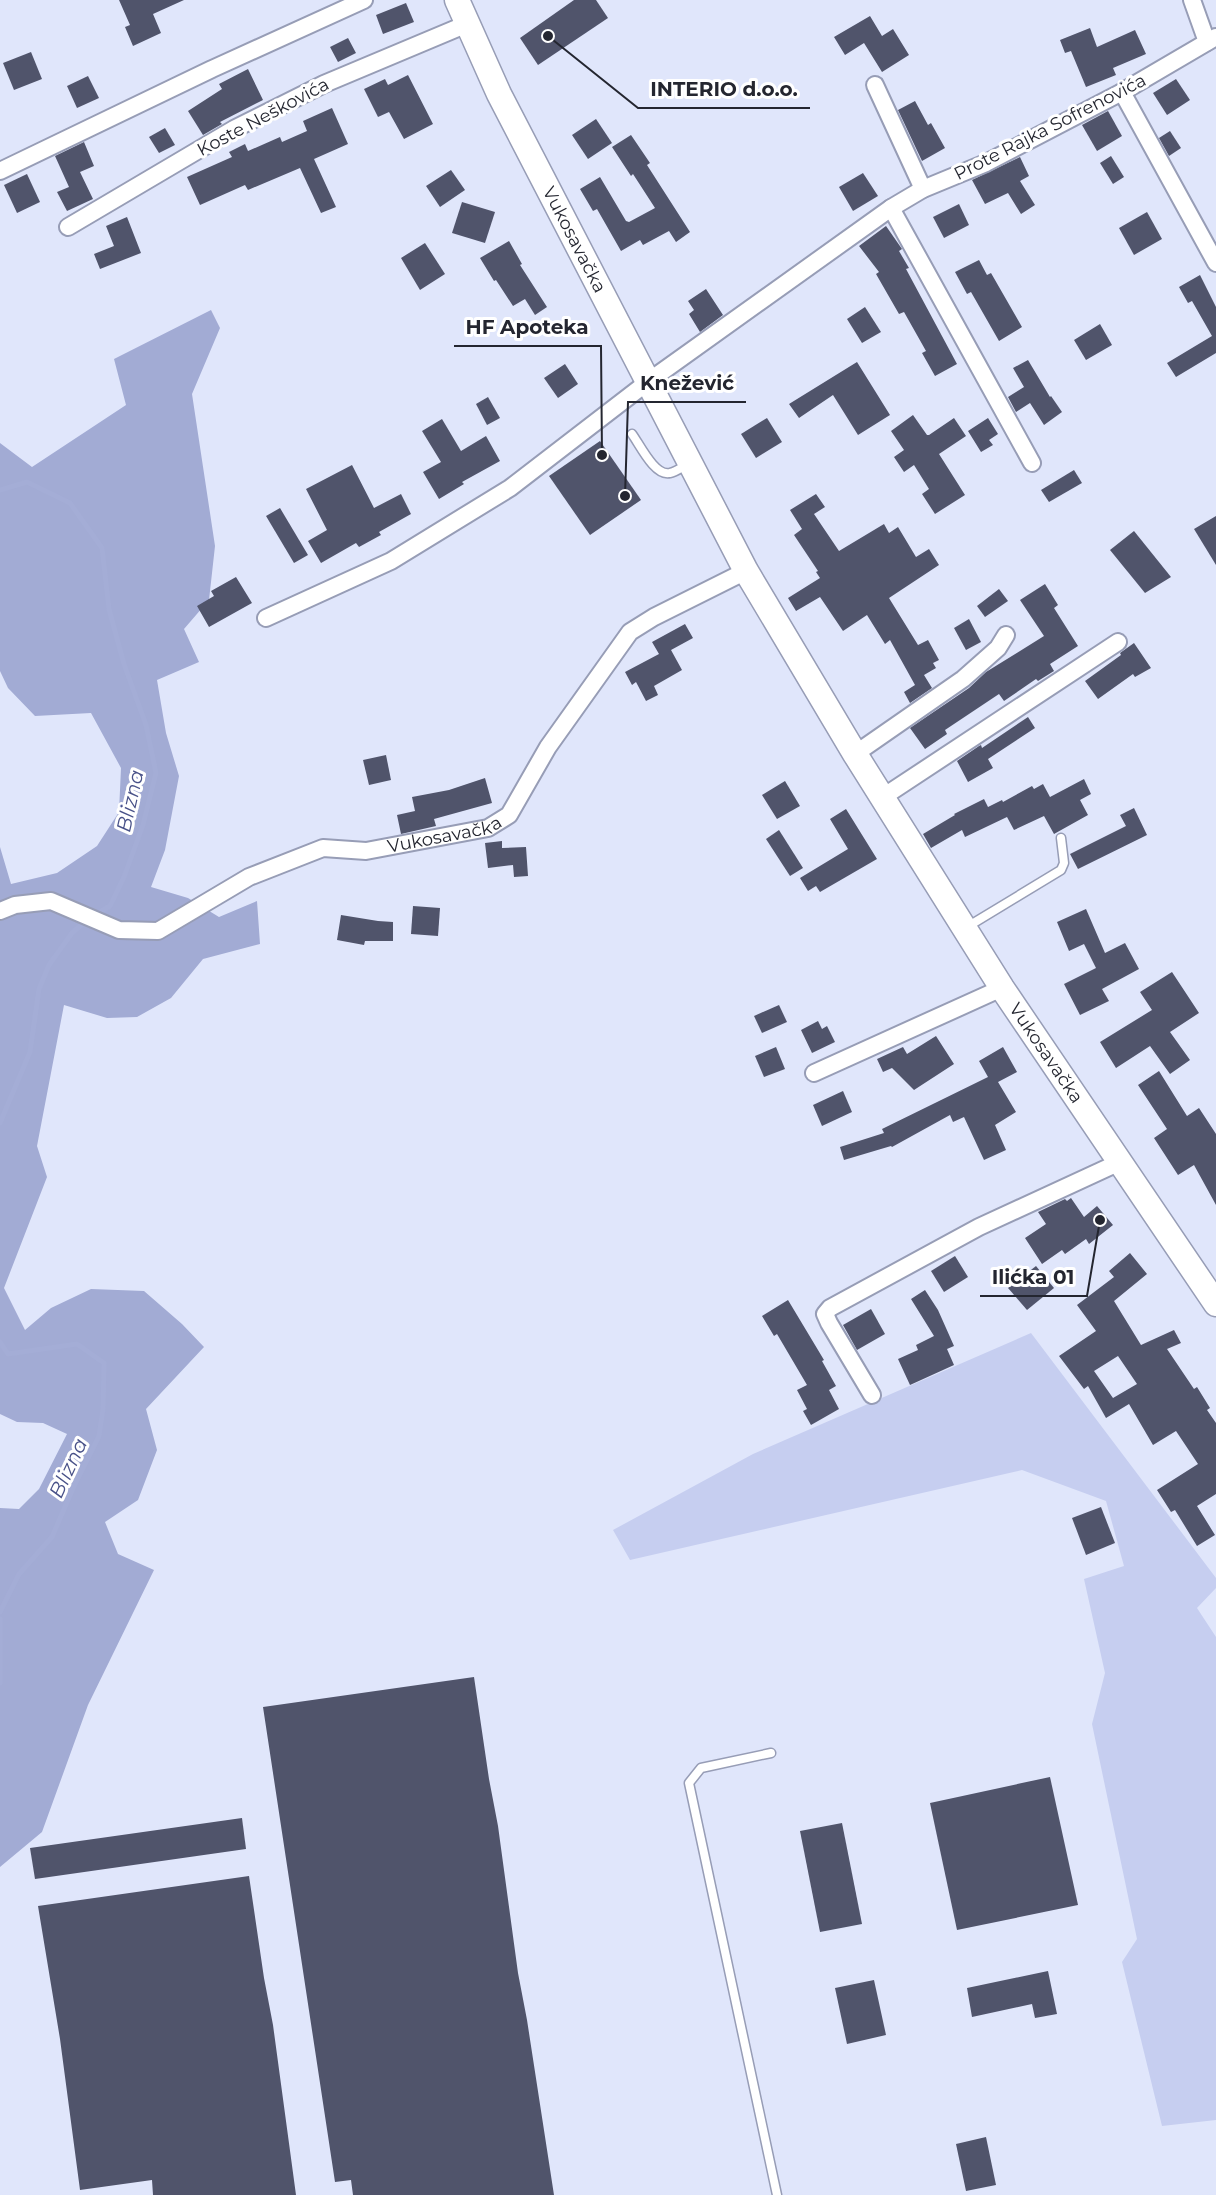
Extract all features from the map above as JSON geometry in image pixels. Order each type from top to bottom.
[{"type":"main road","name":"Vukosavačka","points":[[458,0],[499,94],[746,572],[855,754],[1002,988],[1216,1304]]},
{"type":"street","points":[[0,171],[191,79],[364,0]]},
{"type":"street","name":"Prote Rajka Sofrenovića","points":[[266,618],[391,561],[510,488],[649,381],[891,208],[923,189],[986,163],[1122,92],[1212,39],[1192,0]]},
{"type":"street","name":"Koste Neškovića","points":[[68,227],[243,125],[324,84],[467,24]]},
{"type":"street","points":[[874,85],[923,189]]},
{"type":"street","points":[[1122,92],[1216,264]]},
{"type":"street","points":[[891,208],[1032,463]]},
{"type":"street","name":"Vukosavačka","points":[[0,911],[15,905],[51,901],[119,930],[158,931],[249,877],[323,848],[366,851],[488,828],[508,814],[548,747],[630,632],[654,617],[746,572]]},
{"type":"street","points":[[855,754],[963,679],[998,648],[1006,635]]},
{"type":"street","points":[[883,797],[1118,642]]},
{"type":"street","points":[[814,1072],[1002,988]]},
{"type":"street","points":[[872,1395],[828,1323],[825,1314],[830,1308],[979,1227],[1120,1162]]},
{"type":"lane","points":[[632,434],[655,467],[664,473],[671,473],[691,463]]},
{"type":"lane","points":[[965,928],[1060,870],[1064,863],[1061,838]]},
{"type":"lane","points":[[771,1753],[701,1768],[690,1783],[777,2195]]},
{"type":"shaded area","points":[[211,310],[220,328],[192,394],[215,546],[209,600],[184,629],[199,662],[157,680],[166,733],[179,776],[165,850],[151,887],[188,898],[219,917],[257,901],[260,944],[203,959],[171,998],[137,1017],[107,1018],[64,1005],[37,1146],[47,1177],[4,1288],[25,1330],[51,1308],[91,1289],[144,1291],[182,1324],[204,1347],[146,1409],[157,1450],[138,1500],[105,1522],[118,1554],[154,1570],[88,1705],[42,1832],[0,1867],[0,1508],[19,1509],[39,1489],[67,1434],[43,1423],[17,1422],[0,1414],[0,847],[11,884],[57,873],[97,846],[119,812],[121,768],[91,713],[35,716],[8,688],[0,671],[0,443],[32,467],[126,405],[114,359]]},
{"type":"shaded area","points":[[1031,1333],[1216,1578],[1216,1588],[1197,1608],[1216,1637],[1216,2120],[1162,2126],[1122,1962],[1137,1939],[1092,1724],[1105,1673],[1084,1579],[1124,1566],[1106,1501],[1022,1470],[630,1560],[613,1530],[753,1454]]},
{"type":"building","points":[[119,0],[184,0],[153,14],[161,33],[133,46],[125,27],[130,25]]},
{"type":"building","points":[[574,0],[596,0],[608,18],[538,65],[520,38]]},
{"type":"building","points":[[406,3],[414,22],[383,34],[376,15]]},
{"type":"building","points":[[870,16],[882,36],[893,29],[909,55],[882,72],[864,43],[845,55],[834,37]]},
{"type":"building","points":[[1090,28],[1097,47],[1135,30],[1146,54],[1113,68],[1116,75],[1086,87],[1071,51],[1065,53],[1060,40]]},
{"type":"building","points":[[348,38],[356,53],[338,62],[330,47]]},
{"type":"building","points":[[31,52],[42,79],[14,90],[3,63]]},
{"type":"building","points":[[248,69],[263,100],[220,122],[222,124],[203,135],[188,111],[222,89],[219,84]]},
{"type":"building","points":[[408,75],[433,124],[404,139],[389,112],[378,117],[364,89],[385,79],[388,85]]},
{"type":"building","points":[[88,76],[99,98],[77,108],[67,86]]},
{"type":"building","points":[[1176,79],[1190,100],[1167,115],[1153,93]]},
{"type":"building","points":[[915,101],[928,125],[931,123],[945,148],[922,161],[898,110]]},
{"type":"building","points":[[332,108],[348,144],[314,159],[336,207],[321,213],[300,168],[248,190],[245,185],[200,205],[187,177],[232,157],[229,152],[245,144],[248,151],[280,137],[282,142],[307,131],[303,121]]},
{"type":"building","points":[[1108,111],[1122,136],[1097,151],[1082,125]]},
{"type":"building","points":[[596,119],[612,143],[588,159],[572,135]]},
{"type":"building","points":[[165,128],[175,145],[159,153],[149,137]]},
{"type":"building","points":[[1170,131],[1181,148],[1169,156],[1159,138]]},
{"type":"building","points":[[631,135],[650,163],[647,165],[690,232],[676,242],[669,231],[643,245],[640,240],[621,251],[597,209],[593,211],[580,189],[600,177],[626,221],[629,222],[655,208],[612,147]]},
{"type":"building","points":[[84,142],[94,166],[80,172],[93,199],[67,211],[57,192],[69,187],[55,156]]},
{"type":"building","points":[[1111,156],[1124,177],[1113,184],[1100,163]]},
{"type":"building","points":[[1020,157],[1029,176],[1020,181],[1035,205],[1021,214],[1008,193],[985,204],[972,180]]},
{"type":"building","points":[[451,170],[465,190],[440,207],[426,186]]},
{"type":"building","points":[[863,173],[878,196],[853,211],[839,187]]},
{"type":"building","points":[[27,174],[40,202],[17,213],[4,185]]},
{"type":"building","points":[[462,202],[495,212],[485,243],[452,233]]},
{"type":"building","points":[[959,204],[969,225],[944,238],[933,217]]},
{"type":"building","points":[[1147,212],[1162,239],[1134,255],[1119,228]]},
{"type":"building","points":[[127,217],[141,253],[100,269],[94,254],[114,246],[106,226]]},
{"type":"building","points":[[886,226],[902,249],[899,251],[909,268],[906,269],[957,364],[935,376],[922,353],[926,351],[904,312],[899,314],[876,274],[879,272],[859,246]]},
{"type":"building","points":[[509,241],[522,264],[520,265],[547,307],[535,315],[525,299],[513,306],[480,258]]},
{"type":"building","points":[[425,243],[445,274],[420,290],[401,258]]},
{"type":"building","points":[[979,260],[987,275],[991,273],[1022,327],[999,341],[971,292],[967,294],[955,272]]},
{"type":"building","points":[[1200,275],[1216,307],[1216,353],[1176,377],[1167,363],[1212,336],[1192,301],[1188,303],[1179,287]]},
{"type":"building","points":[[706,289],[723,315],[700,332],[689,314],[694,310],[688,301]]},
{"type":"building","points":[[865,307],[881,332],[862,343],[847,319]]},
{"type":"building","points":[[1100,324],[1112,345],[1086,360],[1074,340]]},
{"type":"building","points":[[1028,360],[1050,397],[1062,412],[1044,425],[1030,403],[1016,412],[1008,397],[1024,387],[1013,368]]},
{"type":"building","points":[[857,362],[890,415],[858,435],[833,395],[799,418],[789,404]]},
{"type":"building","points":[[565,364],[578,384],[558,398],[544,378]]},
{"type":"building","points":[[488,397],[500,418],[487,425],[476,404]]},
{"type":"building","points":[[913,415],[927,435],[954,418],[966,436],[939,454],[965,495],[935,514],[922,494],[929,489],[914,465],[904,472],[894,457],[904,450],[891,431]]},
{"type":"building","points":[[767,418],[782,442],[756,458],[741,434]]},
{"type":"building","points":[[988,418],[998,434],[989,440],[993,445],[981,452],[968,431]]},
{"type":"building","points":[[442,419],[461,451],[486,436],[500,461],[462,482],[464,484],[439,499],[423,472],[441,462],[422,431]]},
{"type":"building","points":[[600,441],[641,500],[590,535],[549,476]]},
{"type":"building","points":[[352,465],[374,508],[401,494],[411,514],[379,532],[381,535],[359,547],[356,543],[321,563],[308,541],[327,530],[306,489]]},
{"type":"building","points":[[1074,470],[1082,483],[1049,502],[1041,490]]},
{"type":"building","points":[[816,494],[825,507],[814,514],[839,551],[884,524],[889,533],[898,527],[916,557],[929,549],[939,565],[889,598],[918,645],[928,640],[939,660],[933,663],[936,668],[924,675],[932,688],[910,703],[904,692],[915,685],[890,640],[885,644],[867,615],[843,631],[820,597],[796,611],[788,598],[820,578],[816,572],[818,571],[794,535],[802,529],[790,510]]},
{"type":"building","points":[[280,508],[308,555],[294,563],[266,516]]},
{"type":"building","points":[[1216,516],[1216,565],[1194,529]]},
{"type":"building","points":[[1134,531],[1171,577],[1145,593],[1110,550]]},
{"type":"building","points":[[236,577],[252,603],[209,627],[197,606],[214,596],[211,591]]},
{"type":"building","points":[[1045,584],[1058,605],[1054,608],[1078,646],[1050,664],[1054,671],[1038,681],[1036,679],[1004,701],[999,694],[945,730],[947,734],[925,749],[910,728],[969,688],[986,672],[1044,636],[1020,600]]},
{"type":"building","points":[[999,589],[1008,601],[985,617],[977,606]]},
{"type":"building","points":[[969,619],[981,642],[966,650],[954,628]]},
{"type":"building","points":[[685,624],[693,638],[671,650],[682,670],[654,686],[658,695],[646,701],[636,682],[632,685],[625,672],[659,654],[652,642]]},
{"type":"building","points":[[1134,643],[1151,668],[1135,677],[1133,674],[1098,699],[1085,681]]},
{"type":"building","points":[[1028,717],[1035,728],[988,759],[993,768],[968,782],[957,761],[981,745],[982,748]]},
{"type":"building","points":[[386,755],[391,780],[369,785],[363,760]]},
{"type":"building","points":[[485,778],[492,803],[434,819],[436,826],[401,834],[397,815],[415,811],[412,797],[449,790]]},
{"type":"building","points":[[1084,779],[1091,794],[1080,800],[1088,815],[1054,834],[1044,816],[1014,830],[1007,817],[965,837],[962,830],[931,848],[923,834],[954,814],[984,799],[988,807],[1002,800],[1003,802],[1032,786],[1034,789],[1043,784],[1050,797]]},
{"type":"building","points":[[785,781],[800,806],[777,819],[762,795]]},
{"type":"building","points":[[1134,808],[1147,835],[1078,869],[1070,854],[1126,826],[1120,815]]},
{"type":"building","points":[[846,809],[877,859],[820,892],[816,886],[808,891],[800,878],[848,849],[830,819]]},
{"type":"building","points":[[779,830],[803,868],[790,876],[766,839]]},
{"type":"building","points":[[502,841],[502,848],[526,847],[528,876],[514,877],[513,865],[488,868],[485,843]]},
{"type":"building","points":[[413,906],[440,908],[438,936],[411,934]]},
{"type":"building","points":[[1086,909],[1105,953],[1125,943],[1139,969],[1102,989],[1109,1001],[1080,1015],[1064,984],[1096,968],[1084,944],[1069,951],[1057,922]]},
{"type":"building","points":[[341,915],[393,922],[393,941],[365,941],[364,945],[337,940]]},
{"type":"building","points":[[1172,972],[1199,1013],[1170,1032],[1190,1060],[1170,1074],[1150,1046],[1116,1068],[1100,1042],[1152,1010],[1140,992]]},
{"type":"building","points":[[779,1005],[787,1022],[762,1033],[754,1016]]},
{"type":"building","points":[[818,1021],[822,1029],[827,1026],[835,1042],[812,1053],[801,1030]]},
{"type":"building","points":[[936,1036],[954,1064],[914,1090],[892,1068],[883,1072],[877,1059],[903,1047],[907,1054]]},
{"type":"building","points":[[776,1047],[785,1069],[764,1077],[755,1056]]},
{"type":"building","points":[[1003,1047],[1017,1072],[998,1082],[1016,1112],[995,1125],[1006,1150],[984,1160],[964,1117],[953,1122],[950,1115],[892,1147],[844,1160],[840,1147],[884,1133],[882,1129],[988,1077],[979,1061]]},
{"type":"building","points":[[1159,1071],[1187,1116],[1199,1108],[1216,1134],[1216,1205],[1194,1165],[1178,1175],[1154,1138],[1167,1129],[1138,1085]]},
{"type":"building","points":[[843,1091],[852,1112],[822,1126],[813,1105]]},
{"type":"building","points":[[1071,1198],[1084,1217],[1097,1206],[1113,1225],[1089,1244],[1086,1239],[1065,1254],[1062,1250],[1042,1264],[1025,1238],[1046,1224],[1038,1212]]},
{"type":"building","points":[[1130,1253],[1147,1274],[1114,1301],[1141,1345],[1174,1330],[1181,1343],[1167,1349],[1194,1389],[1197,1387],[1210,1408],[1207,1410],[1216,1423],[1216,1494],[1197,1506],[1215,1535],[1197,1546],[1175,1510],[1171,1512],[1157,1490],[1198,1464],[1176,1431],[1153,1445],[1129,1404],[1106,1418],[1088,1386],[1084,1389],[1059,1356],[1096,1331],[1077,1305],[1114,1277],[1109,1271]],"holes":[[[1118,1356],[1137,1384],[1113,1398],[1094,1371]]]},
{"type":"building","points":[[955,1256],[968,1277],[944,1292],[931,1271]]},
{"type":"building","points":[[1036,1266],[1054,1288],[1027,1310],[1008,1288]]},
{"type":"building","points":[[925,1290],[938,1310],[954,1346],[947,1349],[954,1365],[910,1385],[898,1359],[918,1350],[916,1345],[934,1336],[911,1299]]},
{"type":"building","points":[[788,1300],[824,1360],[822,1361],[836,1386],[829,1390],[839,1409],[811,1425],[803,1411],[807,1409],[797,1390],[807,1385],[777,1334],[774,1336],[762,1316]]},
{"type":"building","points":[[871,1309],[885,1334],[857,1350],[843,1325]]},
{"type":"building","points":[[1101,1507],[1115,1543],[1086,1555],[1072,1518]]},
{"type":"building","points":[[474,1677],[554,2195],[353,2195],[351,2180],[335,2182],[263,1707]]},
{"type":"building","points":[[1050,1777],[1078,1905],[957,1930],[930,1803]]},
{"type":"building","points":[[242,1818],[246,1849],[35,1879],[30,1848]]},
{"type":"building","points":[[842,1823],[862,1924],[820,1932],[800,1831]]},
{"type":"building","points":[[249,1876],[273,2025],[296,2195],[153,2195],[152,2180],[80,2190],[60,2039],[38,1906]]},
{"type":"building","points":[[1048,1971],[1057,2014],[1035,2018],[1032,2004],[972,2017],[967,1988]]},
{"type":"building","points":[[874,1980],[886,2035],[847,2044],[835,1988]]},
{"type":"building","points":[[986,2137],[996,2185],[966,2191],[956,2144]]},
{"type":"waterway","name":"Blizna","points":[[0,490],[27,482],[70,503],[102,548],[109,609],[124,664],[146,725],[156,773],[143,825],[124,877],[110,906],[95,915]]},
{"type":"waterway","name":"Blizna","points":[[0,1123],[30,1052],[39,989],[49,965],[72,933],[87,920]]},
{"type":"waterway","name":"Blizna","points":[[0,1342],[8,1354],[77,1344],[104,1363],[103,1409],[99,1436],[52,1537],[19,1574],[0,1612]]},
{"type":"waterway","name":"Blizna","points":[[0,1619],[0,1683]]},
{"type":"place","name":"INTERIO d.o.o.","points":[[548,36]]},
{"type":"place","name":"HF Apoteka","points":[[602,455]]},
{"type":"place","name":"Knežević","points":[[625,496]]},
{"type":"place","name":"Ilićka 01","points":[[1100,1220]]}]
